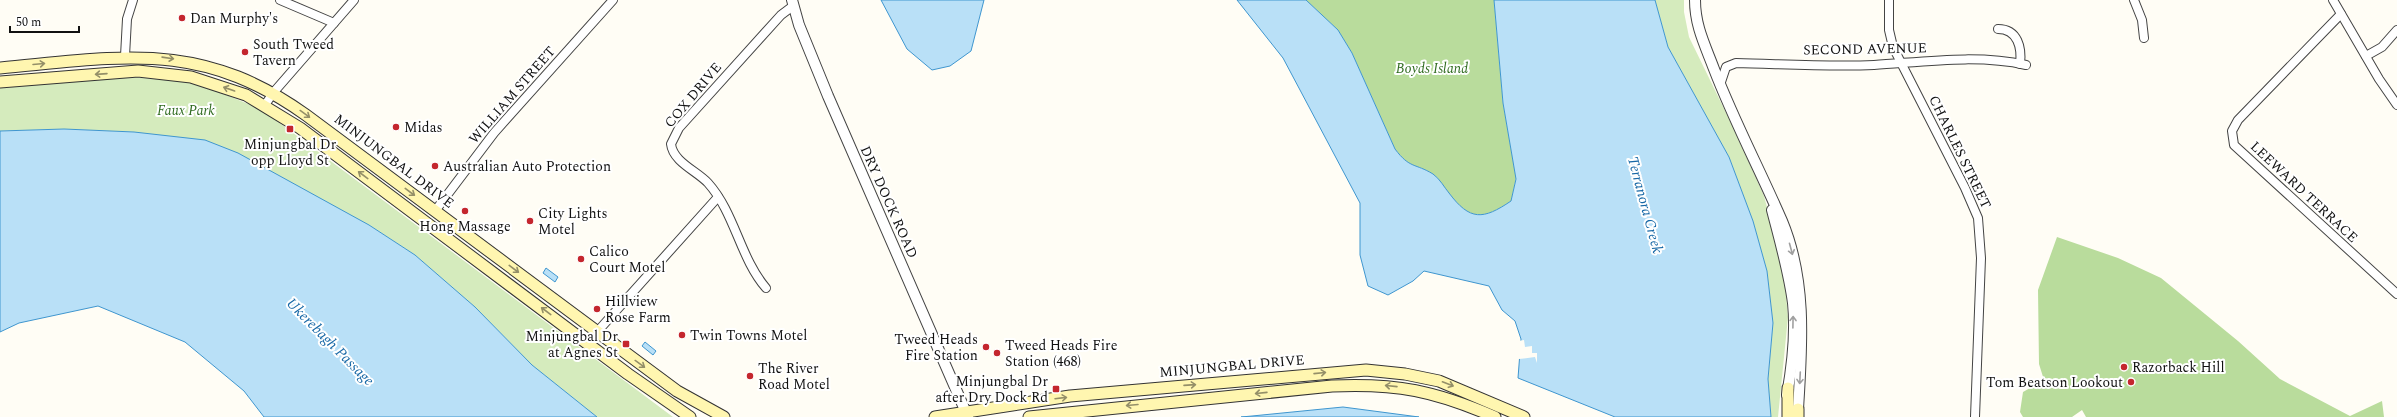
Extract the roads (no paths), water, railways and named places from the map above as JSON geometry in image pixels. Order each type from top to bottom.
[{"type":"main road","name":"MINJUNGBAL DRIVE","points":[[0,68],[126,56],[159,57],[222,70],[273,93],[312,119],[677,391],[724,417]]},
{"type":"main road","name":"MINJUNGBAL DRIVE","points":[[0,82],[138,71],[191,77],[230,88],[265,105],[300,128],[628,374],[690,417]]},
{"type":"main road","name":"MINJUNGBAL DRIVE","points":[[935,417],[968,414],[1070,396],[1366,370],[1406,374],[1439,381],[1524,417]]},
{"type":"main road","name":"MINJUNGBAL DRIVE","points":[[1029,417],[1324,387],[1375,384],[1422,391],[1495,417]]},
{"type":"main road","points":[[1788,388],[1788,417]]},
{"type":"street","points":[[126,56],[127,19],[134,0]]},
{"type":"street","points":[[280,0],[334,23]]},
{"type":"street","points":[[265,105],[273,93],[354,0]]},
{"type":"street","name":"WILLIAM STREET","points":[[435,211],[494,133],[613,0]]},
{"type":"street","points":[[1689,0],[1691,25],[1695,39],[1709,72],[1720,88]]},
{"type":"street","points":[[1695,0],[1697,26],[1720,88],[1786,233],[1799,288],[1802,337],[1798,414]]},
{"type":"street","name":"CHARLES STREET","points":[[1889,0],[1890,36],[1901,63],[1966,188],[1978,218],[1981,258],[1975,417]]},
{"type":"street","points":[[2134,0],[2142,20],[2144,38]]},
{"type":"street","points":[[2333,0],[2397,105]]},
{"type":"street","name":"COX DRIVE","points":[[766,288],[750,266],[718,197],[708,183],[675,155],[671,144],[674,136],[793,3]]},
{"type":"street","name":"DRY DOCK ROAD","points":[[793,3],[828,96],[968,414]]},
{"type":"street","name":"LEEWARD TERRACE","points":[[2341,14],[2238,120],[2232,131],[2234,145],[2397,294]]},
{"type":"street","name":"SECOND AVENUE","points":[[1720,88],[1723,72],[1729,64],[1736,63],[1872,65],[2001,61],[2023,64],[2018,40],[2007,31],[1998,29]]},
{"type":"street","points":[[2366,56],[2382,47],[2397,30]]},
{"type":"street","points":[[1765,187],[1789,278],[1793,305],[1788,388],[1783,417]]},
{"type":"street","points":[[597,332],[718,197]]},
{"type":"water","points":[[881,0],[984,0],[971,51],[950,66],[932,70],[907,49]]},
{"type":"water","name":"Terranora Creek","points":[[1237,0],[1306,0],[1338,30],[1352,53],[1395,149],[1409,163],[1433,174],[1464,209],[1477,215],[1492,212],[1511,201],[1516,179],[1503,103],[1494,0],[1655,0],[1668,47],[1729,157],[1753,221],[1767,271],[1773,323],[1768,379],[1771,417],[1615,417],[1518,378],[1521,339],[1515,321],[1502,310],[1489,286],[1424,271],[1413,281],[1388,295],[1368,286],[1360,255],[1360,203],[1283,58]]},
{"type":"water","name":"Ukerebagh Passage","points":[[64,129],[134,132],[205,140],[238,153],[369,225],[415,255],[475,307],[532,365],[597,417],[264,417],[244,391],[185,342],[98,306],[19,323],[0,332],[0,131]]},
{"type":"water","points":[[546,268],[558,277],[555,282],[543,273]]},
{"type":"water","points":[[645,342],[656,351],[653,355],[642,346]]},
{"type":"water","points":[[1343,407],[1419,417],[1241,417],[1252,416]]},
{"type":"place","name":"Dan Murphy's","points":[[182,18]]},
{"type":"place","name":"South Tweed Tavern","points":[[245,52]]},
{"type":"place","name":"Midas","points":[[396,127]]},
{"type":"place","name":"Minjungbal Dr opp Lloyd St","points":[[290,129]]},
{"type":"place","name":"Australian Auto Protection","points":[[435,166]]},
{"type":"place","name":"Hong Massage","points":[[465,211]]},
{"type":"place","name":"City Lights Motel","points":[[530,221]]},
{"type":"place","name":"Calico Court Motel","points":[[581,259]]},
{"type":"place","name":"Hillview Rose Farm","points":[[597,309]]},
{"type":"place","name":"Twin Towns Motel","points":[[682,335]]},
{"type":"place","name":"Minjungbal Dr at Agnes St","points":[[626,344]]},
{"type":"place","name":"Tweed Heads Fire Station","points":[[986,347]]},
{"type":"place","name":"Tweed Heads Fire Station (468)","points":[[997,353]]},
{"type":"place","name":"Razorback Hill","points":[[2124,367]]},
{"type":"place","name":"The River Road Motel","points":[[750,376]]},
{"type":"place","name":"Tom Beatson Lookout","points":[[2131,382]]},
{"type":"place","name":"Minjungbal Dr after Dry Dock Rd","points":[[1056,389]]},
{"type":"park label","name":"Boyds Island","points":[[1432,68]]},
{"type":"park label","name":"Faux Park","points":[[186,110]]}]
